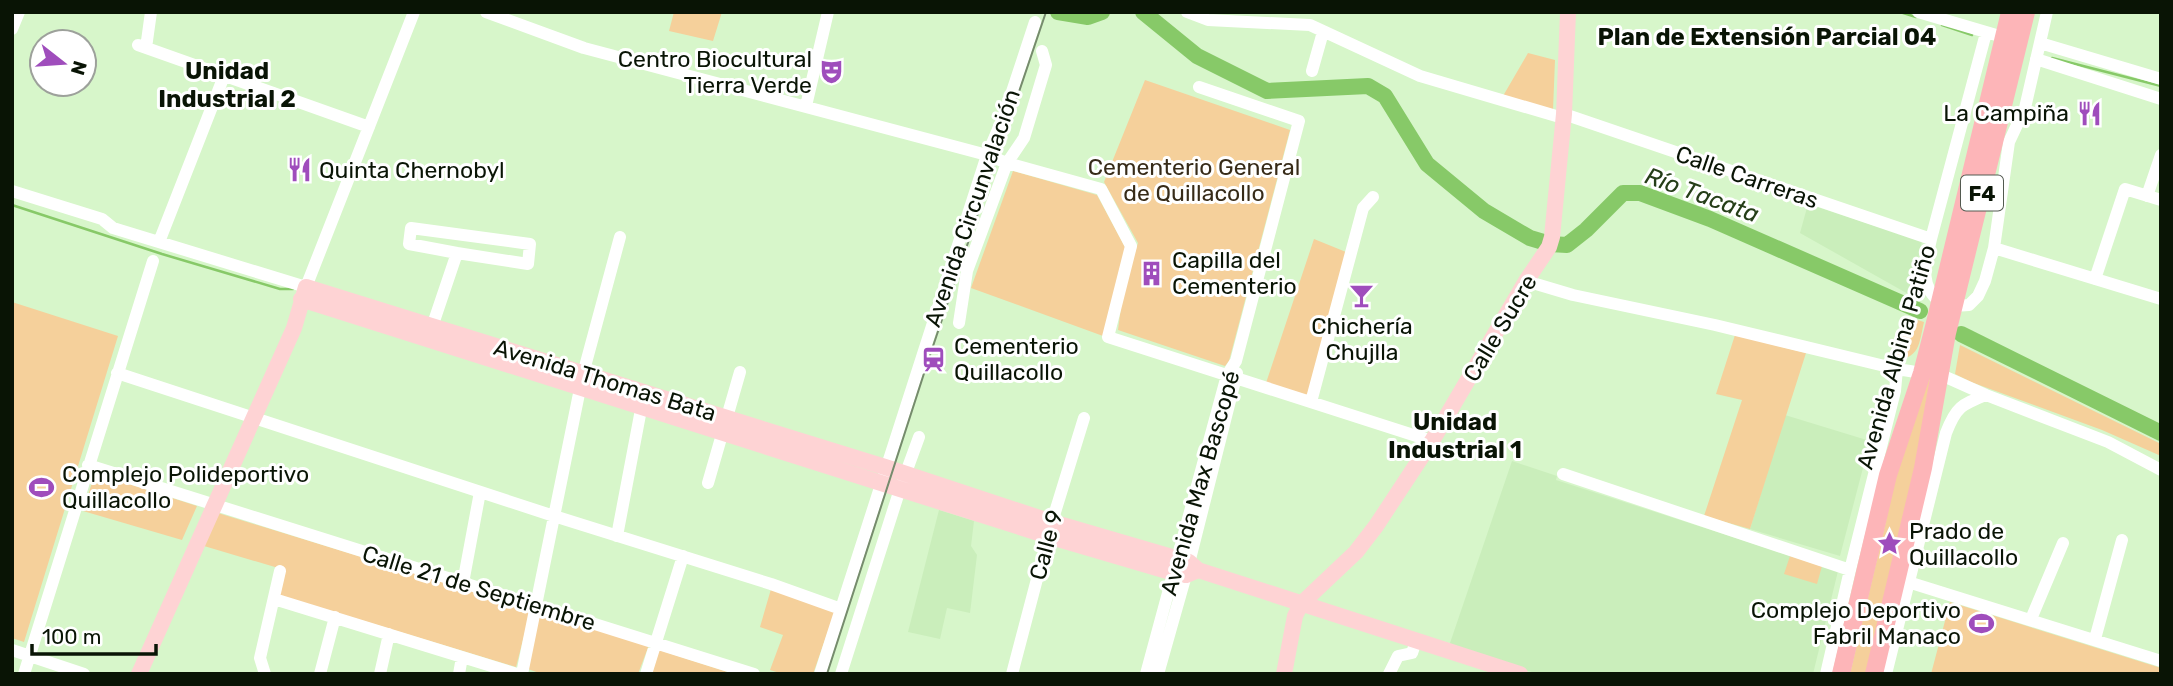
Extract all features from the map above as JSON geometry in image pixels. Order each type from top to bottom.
[{"type":"highway","name":"Avenida Albina Patiño","points":[[1947,304],[1995,35],[2010,12]]},
{"type":"highway","name":"Avenida Albina Patiño","points":[[1874,674],[1923,468],[1931,374],[1947,304],[2026,12]]},
{"type":"highway","name":"Avenida Albina Patiño","points":[[1841,674],[1888,475],[1931,374]]},
{"type":"main road","name":"Calle Sucre","points":[[1301,604],[1356,552],[1376,526],[1432,441],[1550,242],[1563,116],[1568,12]]},
{"type":"main road","name":"Avenida Thomas Bata","points":[[304,293],[432,327],[582,381]]},
{"type":"main road","name":"Avenida Thomas Bata","points":[[304,293],[1050,529],[1185,568],[1520,674]]},
{"type":"main road","points":[[129,674],[249,416],[294,328],[304,293]]},
{"type":"main road","points":[[139,674],[209,503]]},
{"type":"main road","points":[[1284,674],[1295,617],[1301,604]]},
{"type":"street","points":[[12,29],[19,12]]},
{"type":"street","points":[[151,12],[142,47],[369,127]]},
{"type":"street","points":[[304,293],[414,12]]},
{"type":"street","points":[[486,12],[584,48],[987,155],[1101,189],[1131,246],[1108,337],[1432,441]]},
{"type":"street","points":[[806,106],[828,12]]},
{"type":"street","name":"Calle Carreras","points":[[1187,12],[1208,20],[1310,24],[1322,32],[1420,76],[1563,116],[1931,239]]},
{"type":"street","points":[[1918,12],[1995,35],[1931,239],[1924,274],[1932,296],[1947,304],[1969,305],[1978,296],[1994,248],[2009,142],[2025,108],[2047,12]]},
{"type":"street","name":"Avenida Circunvalación","points":[[820,674],[987,155],[1005,113],[1035,22]]},
{"type":"street","points":[[1312,71],[1322,32]]},
{"type":"street","points":[[2040,43],[2161,79]]},
{"type":"street","name":"Avenida Circunvalación","points":[[958,323],[967,271],[1007,163],[1024,138],[1046,65],[1042,51]]},
{"type":"street","points":[[2036,59],[2161,99]]},
{"type":"street","points":[[159,242],[223,76]]},
{"type":"street","name":"Avenida Max Bascopé","points":[[1158,674],[1299,121],[1199,87]]},
{"type":"street","points":[[2147,196],[2161,155]]},
{"type":"street","points":[[2095,279],[2125,189],[2161,201]]},
{"type":"street","name":"Avenida Thomas Bata","points":[[12,191],[102,219],[113,228],[304,293]]},
{"type":"street","points":[[1311,402],[1363,208],[1373,197]]},
{"type":"street","points":[[411,228],[530,244],[528,264],[457,253],[409,244],[411,228]]},
{"type":"street","points":[[274,598],[519,674],[536,606],[582,381],[620,237]]},
{"type":"street","points":[[1994,248],[2161,299]]},
{"type":"street","points":[[432,327],[457,253]]},
{"type":"street","points":[[24,674],[153,261]]},
{"type":"street","points":[[1526,281],[1573,295],[1736,330],[1897,369],[1931,374],[2108,442],[2161,470]]},
{"type":"street","points":[[1826,674],[1895,391],[1897,369]]},
{"type":"street","points":[[708,483],[740,372]]},
{"type":"street","points":[[117,373],[841,609]]},
{"type":"street","points":[[1886,674],[1946,433],[1960,406],[1986,395]]},
{"type":"street","points":[[617,536],[643,399]]},
{"type":"street","name":"Calle 9","points":[[1012,674],[1050,529],[1084,418]]},
{"type":"street","points":[[841,674],[919,437]]},
{"type":"street","name":"Calle 21 de Septiembre","points":[[88,466],[754,674]]},
{"type":"street","points":[[1563,474],[1850,570]]},
{"type":"street","points":[[463,583],[480,492]]},
{"type":"street","points":[[2095,639],[2122,540]]},
{"type":"street","points":[[2031,619],[2063,543]]},
{"type":"street","points":[[646,674],[683,556]]},
{"type":"street","name":"Avenida Max Bascopé","points":[[1146,674],[1185,568]]},
{"type":"street","points":[[265,674],[260,658],[280,571]]},
{"type":"street","points":[[1908,582],[2161,661]]},
{"type":"street","points":[[320,674],[335,617]]},
{"type":"street","points":[[380,674],[389,634]]},
{"type":"street","points":[[1389,674],[1398,656],[1412,653],[1416,641]]},
{"type":"street","points":[[12,650],[84,674]]},
{"type":"street","points":[[459,674],[463,657]]},
{"type":"shaded area","points":[[1808,204],[1922,241],[1910,295],[1800,233]]},
{"type":"shaded area","points":[[1785,415],[1870,441],[1840,556],[1750,529]]},
{"type":"shaded area","points":[[1512,461],[1557,476],[1556,480],[1838,571],[1813,674],[1538,674],[1449,646]]},
{"type":"shaded area","points":[[939,510],[974,521],[971,546],[977,555],[970,613],[947,608],[940,639],[908,632]]},
{"type":"green space","points":[[674,12],[722,12],[713,41],[669,31]]},
{"type":"green space","points":[[1528,53],[1555,60],[1553,110],[1503,96]]},
{"type":"green space","name":"Cementerio General de Quillacollo","points":[[1145,80],[1290,130],[1229,361],[1225,366],[1118,330],[1123,292],[1138,243],[1104,182]]},
{"type":"green space","points":[[1013,171],[1097,195],[1126,249],[1103,336],[971,288]]},
{"type":"green space","points":[[1314,239],[1346,252],[1308,396],[1266,383]]},
{"type":"green space","name":"Complejo Polideportivo Quillacollo","points":[[12,302],[118,336],[24,642],[12,638]]},
{"type":"green space","points":[[1905,316],[1924,322],[1919,343],[1909,357],[1893,360]]},
{"type":"green space","points":[[1735,335],[1806,353],[1750,529],[1704,516],[1742,400],[1716,394]]},
{"type":"green space","points":[[1960,345],[2161,444],[2161,456],[2102,430],[1955,374]]},
{"type":"green space","name":"Prado de Quillacollo","points":[[1931,373],[1916,464],[1866,674],[1850,674],[1895,474]]},
{"type":"green space","points":[[95,473],[197,506],[182,540],[83,511]]},
{"type":"green space","points":[[218,513],[531,609],[516,667],[278,595],[285,570],[204,546]]},
{"type":"green space","points":[[1790,556],[1822,566],[1817,584],[1784,574]]},
{"type":"green space","points":[[771,589],[835,611],[813,674],[783,674],[770,670],[783,635],[760,627]]},
{"type":"green space","name":"Complejo Deportivo Fabril Manaco","points":[[1950,602],[2161,668],[2161,674],[1931,674]]},
{"type":"green space","points":[[539,613],[649,645],[638,674],[542,674],[528,669]]},
{"type":"green space","points":[[659,650],[734,674],[652,674]]},
{"type":"waterway","name":"Río Tacata","points":[[1058,12],[1088,17],[1102,12]]},
{"type":"waterway","name":"Río Tacata","points":[[1143,12],[1197,56],[1267,91],[1368,86],[1385,96],[1427,164],[1484,211],[1530,238],[1550,244],[1567,245],[1623,193],[1640,193],[1710,219],[1920,311]]},
{"type":"waterway","points":[[1900,12],[1916,17]]},
{"type":"waterway","points":[[1942,25],[1972,35]]},
{"type":"waterway","points":[[2052,58],[2161,86]]},
{"type":"waterway","points":[[12,205],[162,254],[280,289],[293,289]]},
{"type":"waterway","name":"Río Tacata","points":[[1961,334],[2161,433]]},
{"type":"tram line","points":[[827,674],[929,358],[1046,12]]},
{"type":"place","name":"Centro Biocultural Tierra Verde","points":[[832,72]]},
{"type":"place","name":"La Campiña","points":[[2089,113]]},
{"type":"place","name":"Quinta Chernobyl","points":[[299,170]]},
{"type":"place","name":"Capilla del Cementerio","points":[[1152,273]]},
{"type":"place","name":"Chichería Chujlla","points":[[1362,296]]},
{"type":"place","name":"Cementerio Quillacollo","points":[[934,359]]},
{"type":"place","name":"Complejo Polideportivo Quillacollo","points":[[42,487]]},
{"type":"place","name":"Prado de Quillacollo","points":[[1889,544]]},
{"type":"place","name":"Complejo Deportivo Fabril Manaco","points":[[1981,623]]},
{"type":"district","name":"Plan de Extensión Parcial 04","points":[[1767,37]]},
{"type":"district","name":"Unidad Industrial 2","points":[[227,85]]},
{"type":"district","name":"Unidad Industrial 1","points":[[1455,436]]}]
